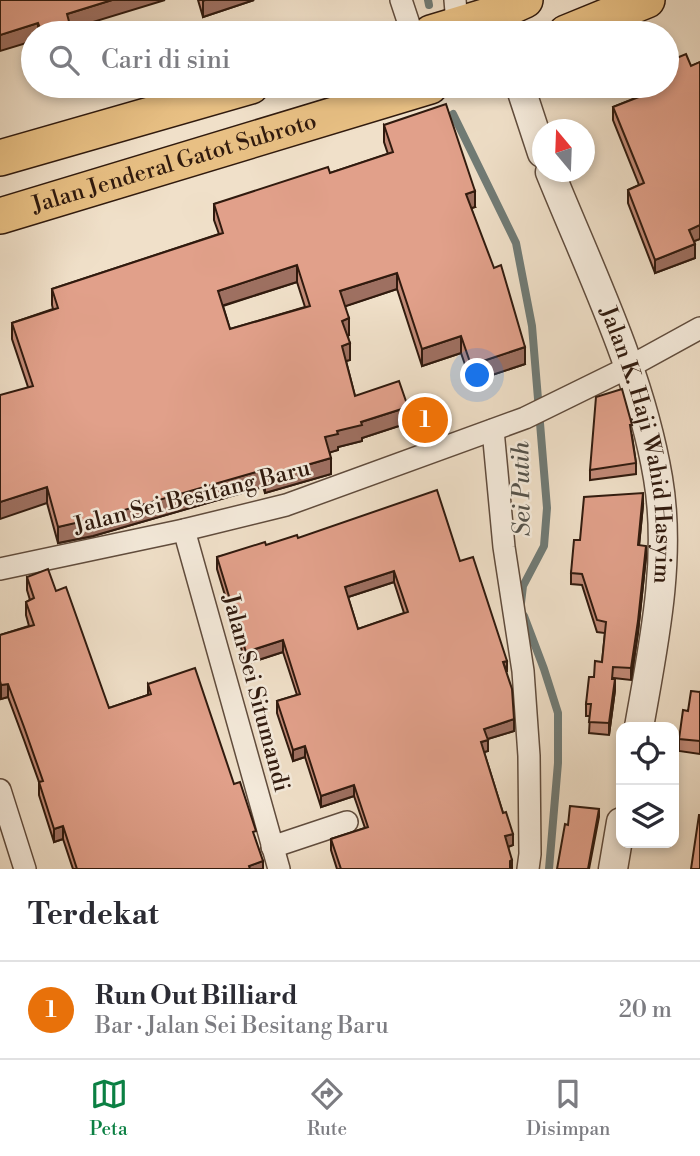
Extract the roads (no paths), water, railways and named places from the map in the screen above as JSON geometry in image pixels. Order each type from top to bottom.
[{"type":"main road","points":[[501,21],[525,0]]},
{"type":"main road","points":[[595,21],[647,0]]},
{"type":"main road","points":[[448,19],[468,21]]},
{"type":"main road","points":[[0,158],[209,98]]},
{"type":"main road","name":"Jalan Jenderal Gatot Subroto","points":[[0,216],[390,98]]},
{"type":"street","points":[[401,0],[408,21]]},
{"type":"street","points":[[524,98],[532,123]]},
{"type":"street","name":"Jalan K. Haji Wahid Hasyim","points":[[554,182],[629,367],[647,428],[658,480],[662,529],[661,578],[653,651],[640,722]]},
{"type":"street","name":"Jalan Sei Besitang Baru","points":[[0,569],[184,530],[286,505],[525,418],[629,367],[700,328]]},
{"type":"street","points":[[493,430],[504,547],[523,671],[529,756],[528,869]]},
{"type":"street","name":"Jalan Sei Situmandi","points":[[184,530],[279,869]]},
{"type":"street","points":[[0,790],[25,869]]},
{"type":"street","points":[[272,847],[348,821]]},
{"type":"street","points":[[613,869],[617,848]]},
{"type":"waterway","name":"Sei Putih","points":[[428,0],[429,5]]},
{"type":"waterway","name":"Sei Putih","points":[[453,114],[516,243],[532,326],[547,508],[544,546],[523,586],[521,603]]},
{"type":"waterway","name":"Sei Putih","points":[[524,616],[558,713],[558,763],[549,869]]},
{"type":"place","name":"Run Out Billiard","points":[[425,420]]}]
